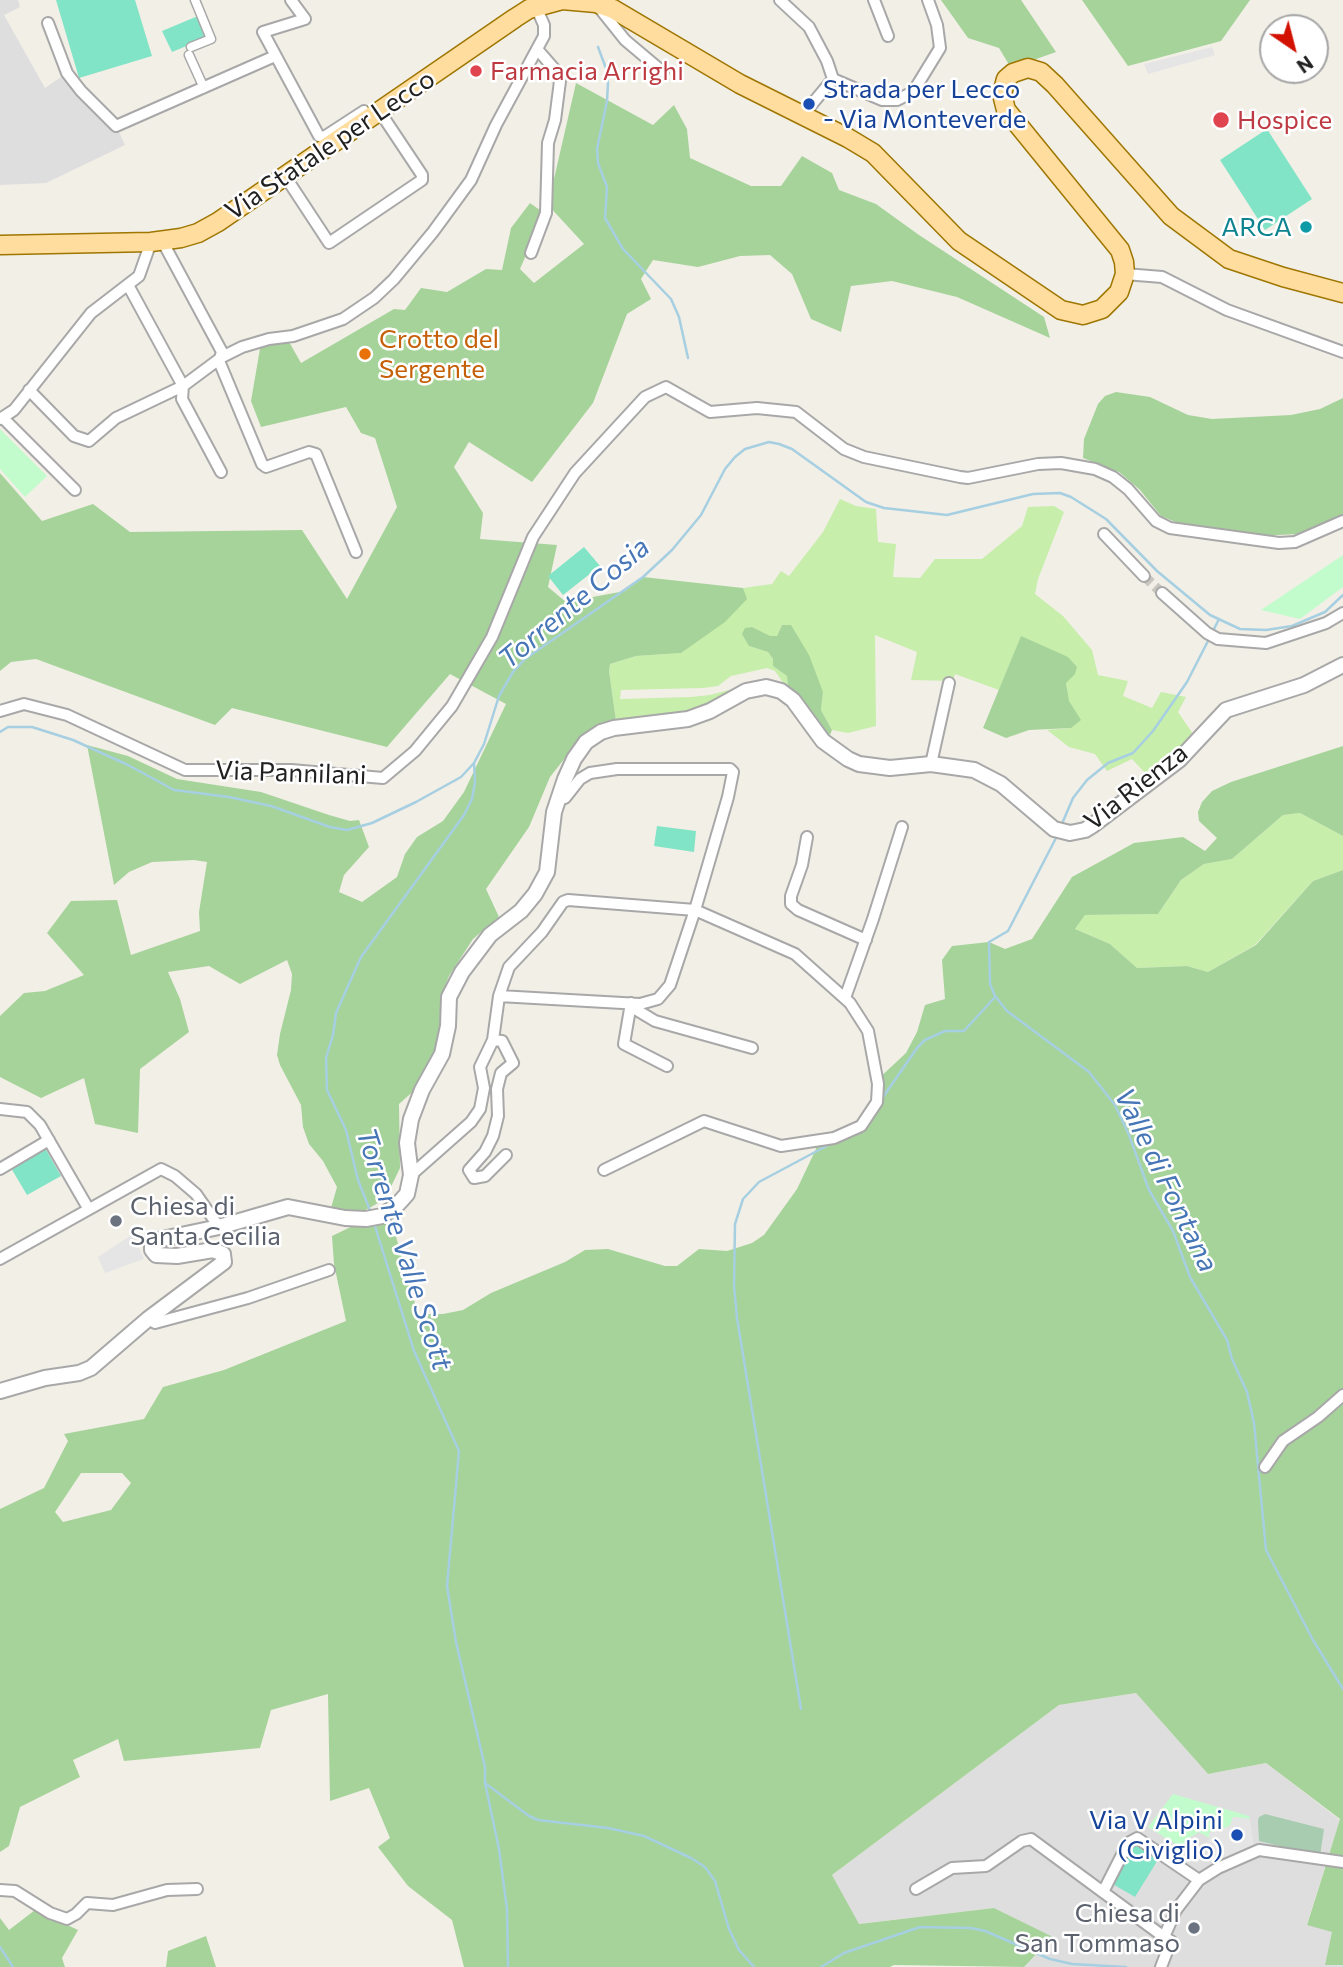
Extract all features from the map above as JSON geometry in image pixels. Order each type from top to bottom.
[{"type":"main road","name":"Via Statale per Lecco","points":[[0,245],[157,242],[198,233],[515,18],[536,7],[562,0],[595,2],[612,9],[740,84],[873,153],[959,241],[1061,310],[1083,315],[1102,309],[1119,292],[1125,274]]},
{"type":"main road","points":[[1125,274],[1120,250],[1006,110],[1003,103],[1004,85],[1013,73],[1028,68],[1041,72],[1048,78],[1171,216],[1229,259],[1343,293]]},
{"type":"street","points":[[195,0],[211,39],[190,51],[204,88]]},
{"type":"street","points":[[291,0],[305,19],[263,33],[321,138],[452,55],[458,59]]},
{"type":"street","points":[[874,0],[888,36]]},
{"type":"street","points":[[782,1],[809,27],[834,79],[882,100],[897,100],[914,92],[940,48],[937,24],[928,0]]},
{"type":"street","points":[[595,2],[625,40],[663,72]]},
{"type":"street","points":[[29,390],[74,436],[89,441],[117,418],[183,386],[222,357],[242,347],[269,339],[293,336],[343,318],[374,299],[394,279],[464,192],[544,36],[544,25],[536,7]]},
{"type":"street","points":[[48,23],[67,73],[116,126],[275,56]]},
{"type":"street","points":[[531,253],[546,212],[548,143],[555,120],[561,80],[537,49]]},
{"type":"street","points":[[802,116],[834,79]]},
{"type":"street","points":[[285,176],[329,243],[399,196],[422,180],[422,175],[380,112]]},
{"type":"street","points":[[75,490],[1,418],[14,410],[91,313],[139,276],[157,242],[166,248],[222,352],[219,361],[262,464],[266,467],[309,452],[316,454],[356,552]]},
{"type":"street","points":[[1125,274],[1162,276],[1227,310],[1343,352]]},
{"type":"street","points":[[128,285],[183,386],[182,399],[221,472]]},
{"type":"street","name":"Via Pannilani","points":[[0,711],[24,704],[67,715],[185,770],[291,770],[383,778],[415,751],[452,706],[492,638],[533,537],[575,473],[645,397],[666,387],[710,412],[757,408],[796,412],[844,449],[864,457],[960,477],[968,478],[1038,464],[1061,463],[1096,469],[1120,483],[1156,521],[1170,528],[1287,542],[1308,538],[1343,521]]},
{"type":"street","points":[[1104,534],[1144,576]]},
{"type":"street","points":[[1162,593],[1207,633],[1218,639],[1266,643],[1325,623],[1343,613]]},
{"type":"street","name":"Via Rienza","points":[[411,1175],[407,1143],[411,1119],[422,1090],[442,1054],[448,1026],[449,997],[461,972],[490,935],[521,911],[535,894],[547,872],[557,800],[574,759],[586,742],[601,732],[688,719],[710,711],[746,691],[766,687],[781,691],[793,700],[823,741],[834,751],[859,764],[890,768],[931,764],[974,770],[1001,784],[1048,825],[1061,832],[1077,832],[1093,825],[1179,760],[1226,710],[1304,685],[1343,665]]},
{"type":"street","points":[[931,764],[949,683]]},
{"type":"street","points":[[499,996],[640,1004],[659,999],[670,985],[695,909],[729,797],[733,772],[730,769],[603,771],[580,779],[565,797],[557,800]]},
{"type":"street","points":[[845,998],[902,827]]},
{"type":"street","points":[[807,837],[791,904],[798,911],[866,940]]},
{"type":"street","points":[[0,1391],[45,1378],[86,1371],[225,1262],[223,1254],[213,1251],[156,1255],[152,1246],[162,1239],[219,1227],[288,1207],[345,1218],[366,1219],[382,1216],[398,1205],[407,1194],[411,1175],[471,1122],[480,1109],[484,1088],[480,1067],[493,1040],[499,996],[509,967],[542,932],[563,902],[568,900],[695,909],[795,954],[845,998],[868,1031],[878,1084],[877,1102],[861,1125],[834,1138],[781,1146],[704,1121],[604,1170]]},
{"type":"street","points":[[631,1003],[635,1009],[655,1021],[752,1048]]},
{"type":"street","points":[[631,1003],[621,1049],[667,1066]]},
{"type":"street","points":[[493,1040],[502,1041],[513,1063],[500,1073],[496,1089],[498,1116],[493,1136],[485,1152],[469,1170],[474,1178],[485,1176],[506,1155]]},
{"type":"street","points":[[0,1109],[27,1112],[40,1125],[88,1208]]},
{"type":"street","points":[[0,1169],[49,1140]]},
{"type":"street","points":[[0,1259],[161,1169],[175,1176],[196,1194],[219,1227]]},
{"type":"street","points":[[148,1320],[155,1323],[248,1298],[329,1270]]},
{"type":"street","points":[[1265,1467],[1283,1441],[1318,1417],[1343,1395]]},
{"type":"street","points":[[1103,1892],[1128,1843],[1137,1838],[1199,1880]]},
{"type":"street","points":[[916,1889],[952,1868],[986,1866],[1022,1841],[1031,1839],[1171,1941],[1161,1967]]},
{"type":"street","points":[[1164,1937],[1176,1910],[1199,1880],[1218,1868],[1259,1850],[1343,1862]]},
{"type":"street","points":[[101,1904],[155,1885]]},
{"type":"street","points":[[0,1890],[15,1891],[50,1913],[67,1919],[87,1903],[113,1905],[167,1890],[197,1889]]},
{"type":"shaded area","points":[[0,0],[18,0],[20,7],[4,15],[45,88],[67,73],[116,126],[125,145],[46,183],[0,185]]},
{"type":"shaded area","points":[[1212,47],[1215,55],[1148,74],[1144,64]]},
{"type":"shaded area","points":[[133,1234],[144,1259],[105,1273],[98,1257]]},
{"type":"shaded area","points":[[1136,1693],[1208,1774],[1266,1763],[1340,1820],[1307,1924],[1333,1932],[1325,1965],[1343,1967],[1024,1967],[1053,1938],[994,1908],[858,1924],[832,1875],[1059,1705]]},
{"type":"shaded area","points":[[1233,1817],[1250,1819],[1254,1847],[1216,1866],[1202,1848],[1209,1839],[1209,1833],[1230,1826]]},
{"type":"green space","points":[[56,0],[135,0],[152,56],[79,78]]},
{"type":"green space","points":[[941,0],[1021,0],[1056,52],[1011,68],[999,48],[968,38]]},
{"type":"green space","points":[[1082,0],[1250,0],[1221,41],[1128,66]]},
{"type":"green space","points":[[198,16],[208,37],[172,52],[162,31]]},
{"type":"green space","points":[[576,83],[653,125],[674,105],[687,129],[690,158],[751,186],[781,186],[802,156],[832,173],[839,190],[876,204],[1044,317],[1050,338],[957,297],[892,281],[851,286],[841,332],[811,319],[792,274],[770,255],[740,256],[698,267],[653,260],[641,279],[651,299],[627,314],[593,403],[532,482],[469,442],[454,467],[483,513],[480,539],[557,545],[548,587],[566,602],[625,591],[643,577],[743,588],[747,599],[725,622],[681,653],[636,656],[610,664],[616,721],[602,724],[580,739],[550,777],[529,827],[486,889],[499,917],[473,939],[449,976],[442,994],[441,1037],[435,1056],[417,1088],[399,1104],[400,1168],[385,1199],[364,1211],[331,1208],[337,1187],[323,1161],[309,1144],[303,1127],[301,1105],[277,1055],[291,990],[292,974],[287,960],[240,984],[209,966],[168,972],[180,999],[189,1032],[140,1069],[138,1133],[95,1124],[84,1078],[41,1098],[0,1077],[0,1016],[24,993],[45,991],[84,975],[47,933],[71,901],[117,900],[131,955],[200,931],[199,912],[207,862],[152,862],[129,872],[114,885],[87,745],[128,756],[177,779],[261,792],[350,821],[359,820],[369,847],[344,875],[339,892],[362,902],[397,877],[405,854],[417,837],[443,821],[464,792],[506,704],[450,674],[387,747],[232,708],[215,725],[36,659],[11,662],[0,671],[0,473],[42,521],[93,504],[130,532],[302,530],[347,599],[397,507],[375,438],[361,433],[346,407],[261,427],[251,401],[261,343],[288,340],[301,363],[394,309],[405,310],[421,288],[447,292],[486,269],[502,270],[511,228],[530,203],[544,213],[520,269],[534,283],[584,244],[548,205]]},
{"type":"green space","points":[[1267,129],[1312,199],[1265,230],[1220,160]]},
{"type":"green space","points":[[1116,392],[1150,397],[1188,415],[1212,419],[1291,415],[1320,409],[1343,398],[1343,520],[1299,534],[1257,536],[1185,526],[1161,516],[1140,490],[1119,472],[1083,458],[1084,439],[1098,404],[1105,396]]},
{"type":"green space","points":[[0,429],[47,476],[25,497],[0,469]]},
{"type":"green space","points":[[840,499],[856,506],[876,509],[878,542],[896,544],[893,577],[920,578],[935,559],[982,559],[1022,526],[1028,507],[1054,506],[1064,512],[1038,579],[1035,594],[1063,616],[1092,650],[1098,675],[1128,681],[1123,696],[1152,708],[1161,692],[1186,697],[1178,712],[1193,734],[1177,754],[1147,775],[1132,759],[1107,771],[1095,754],[1069,747],[1047,730],[1071,728],[1066,682],[1074,674],[1021,637],[999,690],[955,674],[953,681],[911,680],[917,652],[875,635],[876,726],[848,733],[832,730],[821,710],[823,692],[782,625],[777,636],[770,637],[752,627],[749,646],[768,652],[773,659],[773,666],[787,676],[788,688],[784,688],[775,671],[767,668],[731,676],[718,686],[621,690],[620,699],[691,697],[748,685],[707,706],[662,718],[616,721],[610,664],[636,656],[681,653],[746,599],[743,588],[772,584],[781,571],[789,576],[823,532]]},
{"type":"green space","points":[[584,547],[600,566],[563,595],[548,576]]},
{"type":"green space","points":[[1343,555],[1343,587],[1300,619],[1261,610]]},
{"type":"green space","points":[[782,625],[791,625],[809,655],[823,692],[821,710],[832,730],[830,735],[825,733],[804,703],[788,688],[787,676],[773,666],[773,659],[768,652],[749,646],[742,634],[745,628],[752,627],[770,636],[777,636]]},
{"type":"green space","points":[[1021,636],[1068,657],[1077,667],[1075,674],[1066,683],[1069,701],[1081,720],[1071,728],[1029,730],[1006,738],[983,728]]},
{"type":"green space","points":[[1343,746],[1343,836],[1300,813],[1283,815],[1232,859],[1204,864],[1181,880],[1158,914],[1085,915],[1075,929],[1110,944],[1137,968],[1187,966],[1208,972],[1256,945],[1313,881],[1343,870],[1343,1859],[1328,1858],[1340,1819],[1266,1763],[1208,1774],[1136,1693],[1059,1705],[832,1875],[859,1924],[994,1908],[1053,1937],[1024,1967],[464,1967],[452,1920],[408,1886],[378,1847],[390,1838],[369,1788],[330,1801],[328,1694],[271,1710],[260,1748],[124,1761],[118,1739],[73,1760],[80,1777],[20,1807],[9,1846],[0,1852],[0,1509],[44,1488],[68,1441],[64,1434],[144,1419],[163,1387],[224,1370],[346,1321],[334,1264],[332,1236],[361,1222],[391,1219],[418,1314],[443,1314],[463,1310],[491,1293],[565,1262],[585,1250],[608,1249],[665,1266],[677,1266],[699,1249],[727,1251],[752,1243],[764,1235],[797,1189],[816,1149],[814,1137],[843,1132],[860,1123],[876,1097],[876,1081],[906,1053],[917,1032],[925,1005],[945,999],[942,960],[952,946],[989,942],[1005,949],[1032,939],[1072,877],[1134,843],[1183,837],[1205,851],[1217,838],[1199,821],[1198,812],[1202,802],[1212,791],[1231,782]],"holes":[[[81,1473],[122,1473],[131,1483],[111,1510],[63,1522],[55,1512]]]},
{"type":"green space","points":[[1300,813],[1343,836],[1343,870],[1313,881],[1255,945],[1208,972],[1187,966],[1137,968],[1110,944],[1075,929],[1085,915],[1158,914],[1181,880],[1204,864],[1232,859],[1283,815]]},
{"type":"green space","points":[[657,826],[696,831],[694,852],[654,846]]},
{"type":"green space","points":[[45,1148],[61,1176],[27,1195],[11,1168]]},
{"type":"green space","points":[[1173,1794],[1249,1816],[1250,1819],[1233,1817],[1230,1826],[1209,1833],[1209,1838],[1199,1832],[1187,1839],[1182,1848],[1148,1827]]},
{"type":"green space","points":[[1265,1814],[1324,1829],[1320,1856],[1259,1841],[1258,1821],[1259,1817]]},
{"type":"green space","points":[[1135,1843],[1159,1858],[1135,1897],[1111,1883]]},
{"type":"green space","points":[[1326,1865],[1343,1865],[1343,1965],[1325,1965],[1332,1932],[1307,1925]]},
{"type":"green space","points":[[35,1910],[78,1930],[62,1958],[65,1967],[0,1967],[0,1918],[9,1930]]},
{"type":"green space","points":[[206,1936],[216,1967],[166,1967],[168,1951]]},
{"type":"waterway","points":[[598,47],[607,71],[608,84],[597,149],[598,163],[607,187],[605,218],[623,249],[671,299],[679,317],[688,358]]},
{"type":"waterway","name":"Torrente Cosia","points":[[0,732],[8,727],[32,727],[73,740],[174,790],[271,806],[330,827],[347,830],[372,823],[461,777],[474,763],[484,744],[499,696],[513,672],[525,659],[643,577],[672,550],[701,515],[725,469],[735,457],[745,449],[769,442],[792,449],[866,502],[884,508],[947,515],[1033,494],[1060,493],[1071,497],[1106,519],[1157,571],[1210,615],[1240,629],[1266,630],[1292,626],[1325,612],[1343,595]]},
{"type":"waterway","name":"Valle di Fontana","points":[[1212,633],[1218,621]]},
{"type":"waterway","name":"Valle di Fontana","points":[[1061,826],[1073,798],[1087,780],[1108,763],[1133,753],[1153,731],[1187,682],[1209,639]]},
{"type":"waterway","name":"Torrente Valle Scott","points":[[371,1213],[358,1180],[346,1130],[327,1090],[326,1058],[336,1013],[361,957],[464,815],[472,799],[474,763]]},
{"type":"waterway","name":"Valle di Fontana","points":[[1057,836],[1008,931],[989,942],[990,984],[995,996],[1007,1011],[1089,1072],[1115,1105],[1149,1190],[1173,1231],[1190,1277],[1227,1340],[1232,1359],[1247,1392],[1254,1423],[1266,1550],[1313,1640],[1343,1689]]},
{"type":"waterway","points":[[881,1100],[925,1040],[945,1031],[964,1031],[995,997]]},
{"type":"waterway","points":[[801,1709],[737,1318],[734,1286],[735,1224],[743,1199],[759,1182],[832,1143]]},
{"type":"waterway","name":"Torrente Valle Scott","points":[[374,1223],[414,1351],[459,1451],[447,1586],[456,1642],[485,1767],[485,1783],[499,1849],[507,1909],[508,1967]]},
{"type":"waterway","points":[[485,1783],[538,1820],[608,1828],[644,1836],[705,1867],[715,1881],[729,1929],[739,1950],[754,1967]]},
{"type":"waterway","points":[[821,1967],[844,1953],[920,1927],[971,1928],[985,1931],[1050,1959],[1072,1964],[1126,1967]]},
{"type":"waterway","points":[[0,1947],[13,1967]]},
{"type":"tunnel","points":[[1144,576],[1162,593]]},
{"type":"place","name":"Farmacia Arrighi","points":[[476,71]]},
{"type":"place","name":"Strada per Lecco - Via Monteverde","points":[[809,104]]},
{"type":"place","name":"Hospice","points":[[1221,120]]},
{"type":"place","name":"ARCA","points":[[1306,227]]},
{"type":"place","name":"Crotto del Sergente","points":[[365,354]]},
{"type":"place","name":"Chiesa di Santa Cecilia","points":[[116,1221]]},
{"type":"place","name":"Via V Alpini (Civiglio)","points":[[1237,1835]]},
{"type":"place","name":"Chiesa di San Tommaso","points":[[1194,1928]]}]
